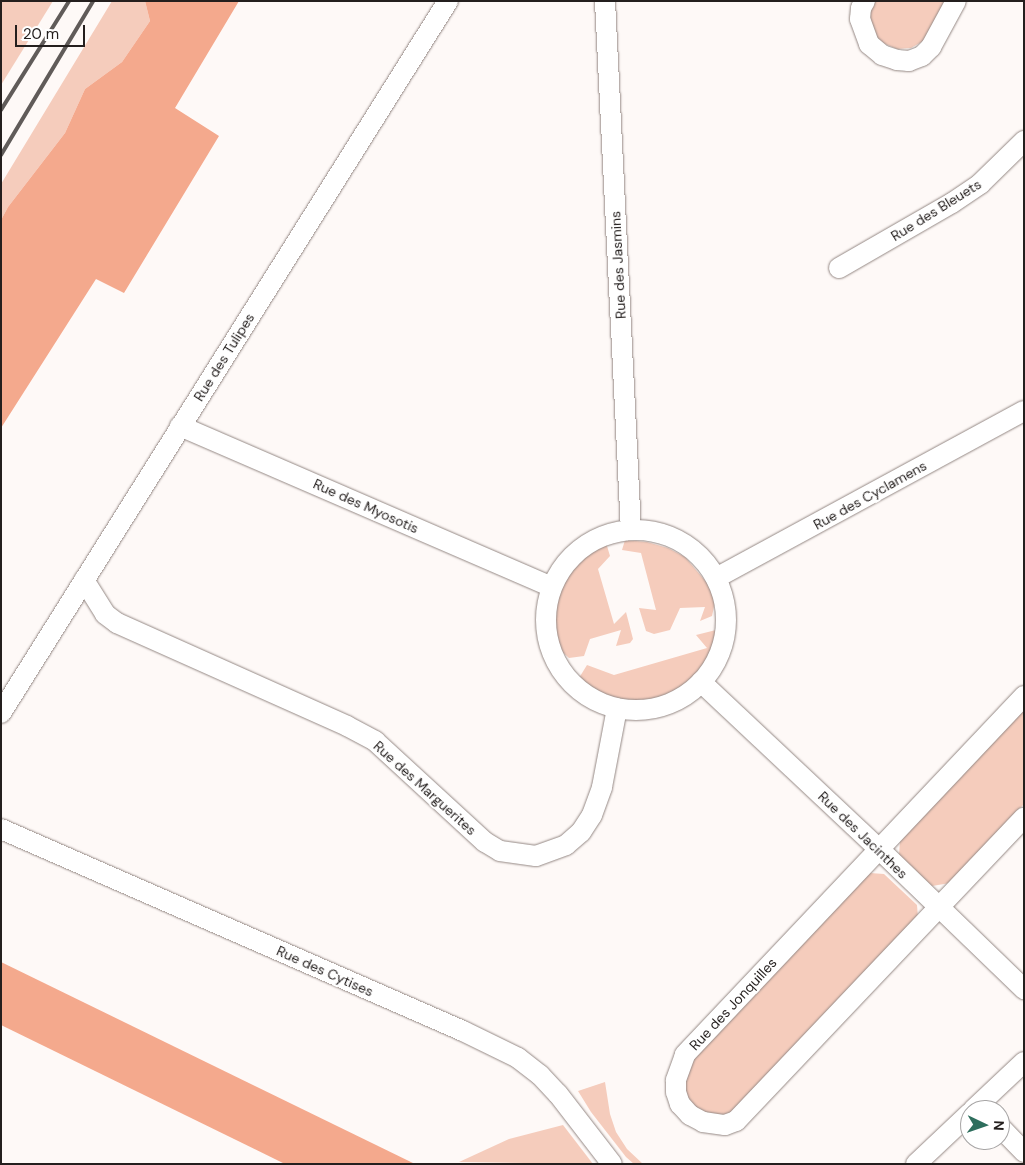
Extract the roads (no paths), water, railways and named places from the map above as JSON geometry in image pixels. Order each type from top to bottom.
[{"type":"street","name":"Rue des Tulipes","points":[[1,713],[448,1]]},
{"type":"street","name":"Rue des Jasmins","points":[[606,1],[631,530]]},
{"type":"street","points":[[865,1],[861,8],[860,19],[869,44],[882,55],[897,60],[909,61],[922,56],[931,47],[956,1]]},
{"type":"street","name":"Rue des Bleuets","points":[[840,268],[952,203],[980,184],[1024,140]]},
{"type":"street","name":"Rue des Cyclamens","points":[[716,578],[1024,411]]},
{"type":"street","name":"Rue des Myosotis","points":[[180,426],[552,587]]},
{"type":"street","points":[[631,530],[652,531],[672,537],[684,544],[704,561],[716,578],[723,598],[726,620],[724,637],[712,669],[687,694],[654,709],[617,708],[585,694],[560,669],[548,638],[546,620],[552,587],[562,569],[581,549],[592,541],[611,533],[631,530]]},
{"type":"street","name":"Rue des Marguerites","points":[[84,580],[105,614],[117,623],[347,726],[375,741],[485,842],[500,851],[520,856],[536,856],[566,845],[581,832],[592,816],[602,787],[617,708]]},
{"type":"street","name":"Rue des Jacinthes","points":[[701,682],[879,848],[1024,990]]},
{"type":"street","name":"Rue des Jonquilles","points":[[1024,696],[685,1055],[679,1068],[676,1092],[680,1104],[690,1115],[703,1122],[716,1125],[736,1121],[1024,818]]},
{"type":"street","name":"Rue des Cytises","points":[[1,829],[463,1031],[518,1058],[540,1075],[558,1094],[612,1164]]},
{"type":"street","points":[[986,1100],[1024,1062]]},
{"type":"street","points":[[916,1164],[960,1124]]},
{"type":"street","points":[[1010,1137],[1024,1152]]},
{"type":"railway","points":[[1,110],[69,1]]},
{"type":"railway","points":[[1,155],[93,1]]}]
